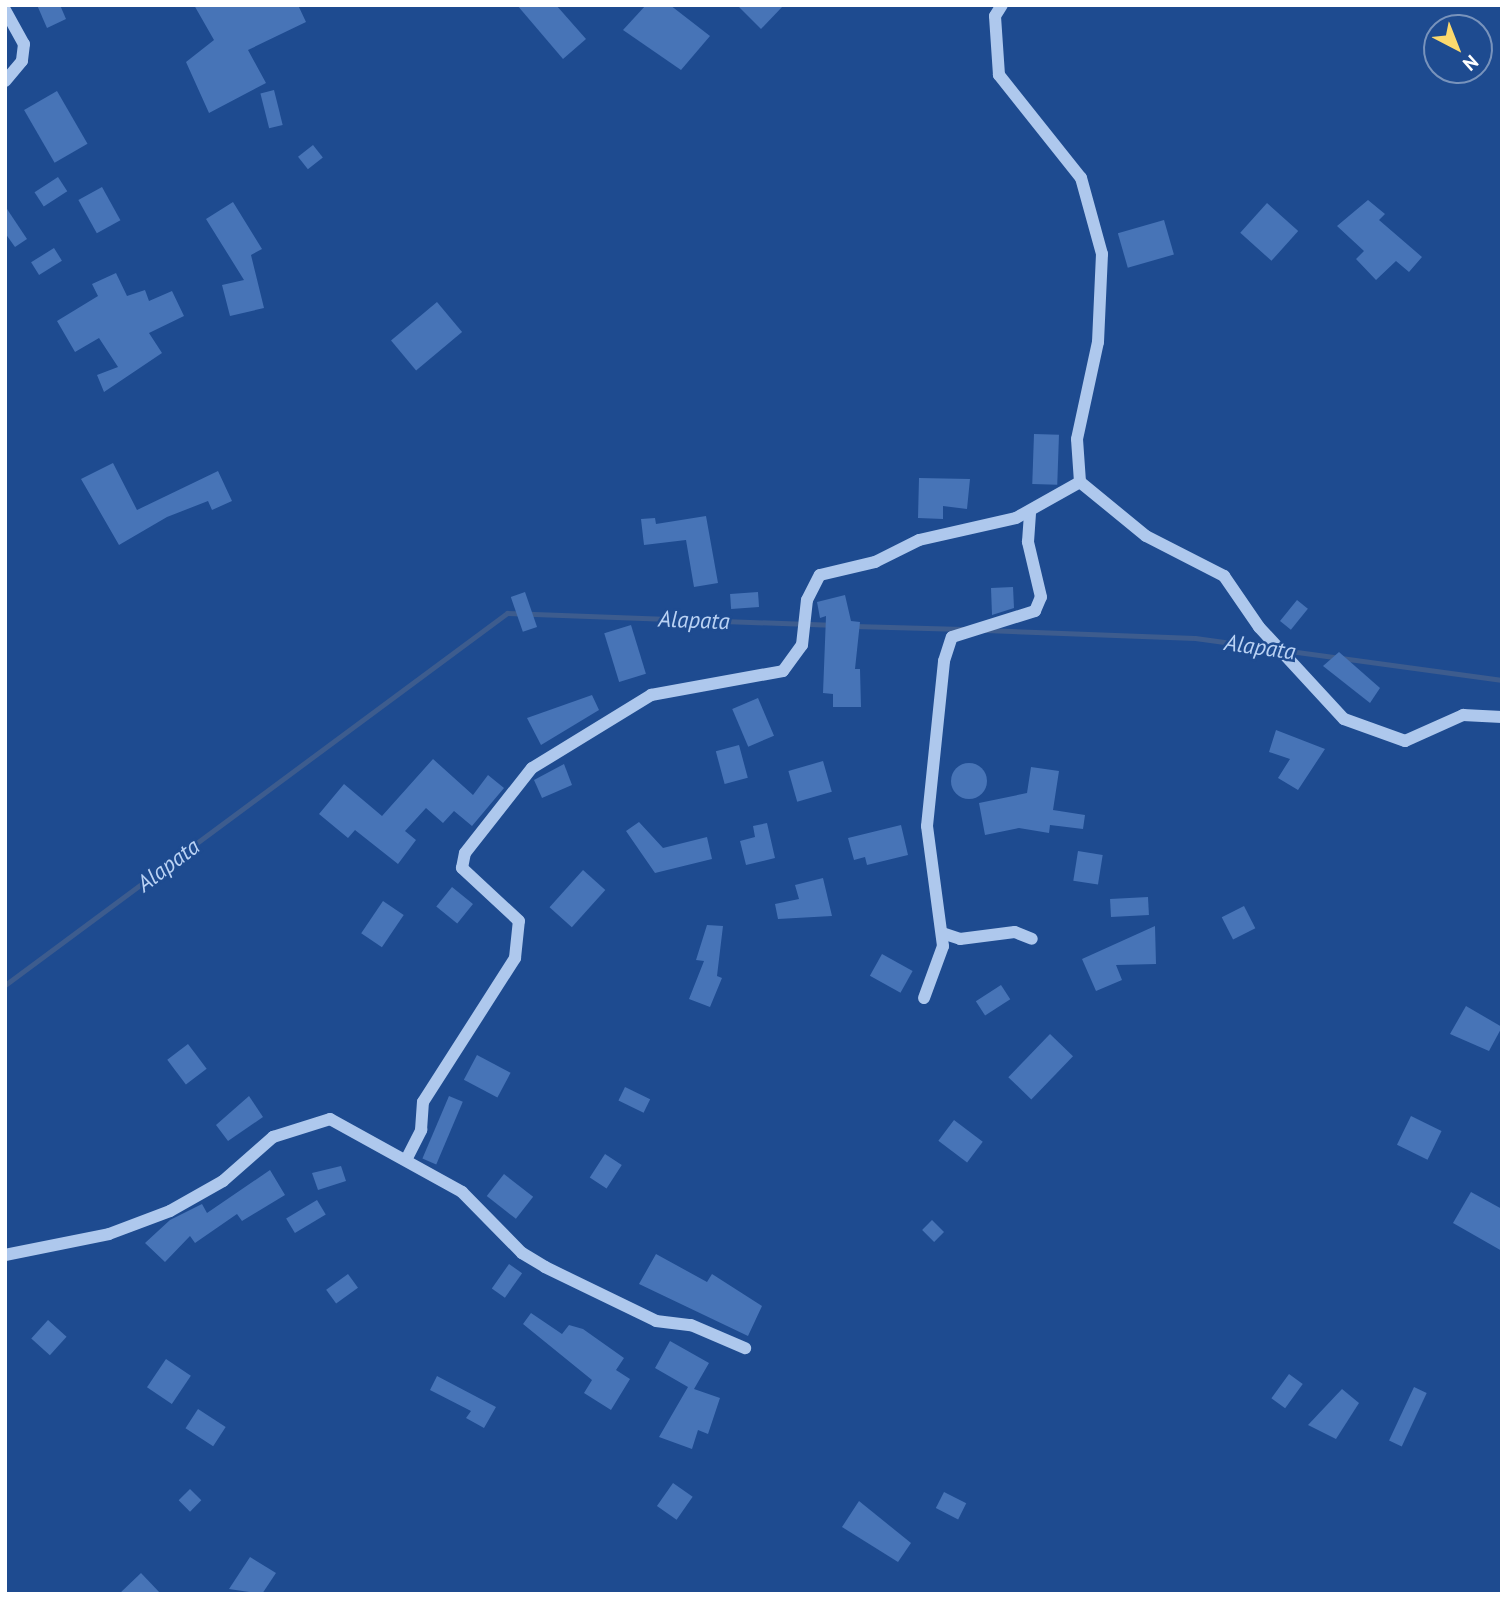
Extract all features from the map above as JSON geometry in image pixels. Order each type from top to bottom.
[{"type":"street","points":[[1002,5],[995,16],[999,75],[1081,178],[1102,254],[1098,342],[1077,439],[1080,482],[1146,536],[1224,576],[1259,627],[1344,719],[1405,741],[1463,715],[1502,717]]},
{"type":"street","points":[[5,10],[24,44],[22,61],[5,81]]},
{"type":"street","points":[[406,1160],[421,1130],[423,1102],[515,958],[519,921],[463,868],[489,819],[532,768],[651,695],[783,671],[802,645],[807,600],[820,576],[1030,511],[1080,482]]},
{"type":"street","points":[[924,998],[942,933],[929,878],[927,826],[944,661],[952,637],[1035,611],[1041,597],[1028,542],[1030,511]]},
{"type":"street","points":[[942,933],[960,939],[1015,932],[1032,939]]},
{"type":"street","points":[[5,1255],[109,1234],[170,1211],[303,1123],[344,1122],[462,1192],[522,1253],[544,1267],[656,1321],[702,1328],[745,1348]]},
{"type":"building","points":[[37,5],[60,5],[66,19],[47,28]]},
{"type":"building","points":[[194,5],[298,5],[306,22],[248,50],[266,83],[209,113],[186,62],[214,40]]},
{"type":"building","points":[[517,5],[556,5],[586,39],[563,59]]},
{"type":"building","points":[[646,5],[670,5],[710,36],[681,70],[623,30]]},
{"type":"building","points":[[737,5],[784,5],[761,29]]},
{"type":"building","points":[[274,90],[283,125],[269,128],[260,93]]},
{"type":"building","points":[[57,91],[88,144],[55,163],[24,110]]},
{"type":"building","points":[[313,145],[323,158],[308,169],[298,157]]},
{"type":"building","points":[[58,177],[67,191],[44,207],[35,192]]},
{"type":"building","points":[[102,187],[120,220],[97,233],[78,200]]},
{"type":"building","points":[[1368,200],[1385,214],[1379,220],[1422,257],[1409,272],[1396,261],[1376,280],[1356,259],[1364,251],[1337,226]]},
{"type":"building","points":[[233,202],[262,249],[251,255],[264,308],[230,316],[222,285],[244,280],[206,219]]},
{"type":"building","points":[[1267,203],[1298,231],[1271,261],[1240,233]]},
{"type":"building","points":[[5,206],[27,239],[15,247],[5,233]]},
{"type":"building","points":[[1164,220],[1174,255],[1128,268],[1118,233]]},
{"type":"building","points":[[54,248],[62,261],[39,275],[31,262]]},
{"type":"building","points":[[116,273],[127,296],[145,290],[149,301],[172,291],[184,316],[149,333],[162,353],[104,392],[97,375],[118,367],[99,338],[75,352],[57,321],[98,296],[92,284]]},
{"type":"building","points":[[437,302],[462,332],[416,370],[391,341]]},
{"type":"building","points":[[1034,434],[1059,435],[1057,485],[1032,484]]},
{"type":"building","points":[[113,463],[137,510],[218,471],[232,501],[212,510],[208,501],[167,517],[119,545],[81,479]]},
{"type":"building","points":[[919,478],[970,479],[967,509],[943,506],[943,519],[918,518]]},
{"type":"building","points":[[706,516],[718,583],[694,587],[686,540],[644,545],[641,519],[655,518],[656,524]]},
{"type":"building","points":[[1013,587],[1014,608],[992,615],[991,588]]},
{"type":"building","points":[[525,592],[537,627],[523,632],[511,597]]},
{"type":"building","points":[[758,592],[759,607],[731,609],[730,594]]},
{"type":"building","points":[[845,595],[851,621],[860,622],[855,669],[860,669],[861,707],[833,707],[833,694],[823,693],[826,616],[820,618],[817,602]]},
{"type":"building","points":[[1297,600],[1308,609],[1291,630],[1280,621]]},
{"type":"building","points":[[631,625],[646,674],[619,682],[604,633]]},
{"type":"building","points":[[1339,652],[1380,688],[1370,703],[1323,666]]},
{"type":"building","points":[[592,695],[599,710],[541,745],[527,718]]},
{"type":"building","points":[[758,698],[774,736],[748,747],[732,709]]},
{"type":"building","points":[[1276,730],[1325,749],[1298,790],[1278,778],[1290,759],[1269,752]]},
{"type":"building","points":[[739,745],[748,778],[725,784],[716,751]]},
{"type":"building","points":[[433,759],[473,795],[488,775],[504,788],[472,826],[454,811],[443,823],[426,808],[405,831],[416,840],[398,864],[355,830],[348,838],[319,814],[344,784],[382,816]]},
{"type":"building","points":[[823,761],[832,792],[797,802],[788,771]]},
{"type":"building","points":[[969,763],[982,768],[987,781],[982,794],[969,799],[956,794],[951,781],[956,768]]},
{"type":"building","points":[[564,764],[572,785],[542,798],[534,780]]},
{"type":"building","points":[[1031,767],[1059,771],[1053,810],[1085,815],[1083,829],[1050,825],[1049,833],[1019,828],[985,835],[979,803],[1027,793]]},
{"type":"building","points":[[639,822],[663,848],[707,837],[712,859],[655,873],[626,831]]},
{"type":"building","points":[[767,823],[775,858],[746,865],[740,841],[755,837],[753,826]]},
{"type":"building","points":[[901,825],[908,855],[867,865],[865,857],[854,860],[848,838]]},
{"type":"building","points":[[1078,851],[1103,855],[1098,885],[1073,881]]},
{"type":"building","points":[[583,870],[605,890],[572,927],[550,907]]},
{"type":"building","points":[[823,878],[832,916],[778,919],[775,904],[799,899],[795,885]]},
{"type":"building","points":[[452,887],[473,904],[457,923],[436,906]]},
{"type":"building","points":[[1148,897],[1149,915],[1111,917],[1110,899]]},
{"type":"building","points":[[383,901],[404,915],[382,947],[361,933]]},
{"type":"building","points":[[1244,906],[1255,928],[1233,940],[1222,917]]},
{"type":"building","points":[[707,925],[723,926],[717,976],[722,978],[710,1007],[689,999],[704,961],[696,960]]},
{"type":"building","points":[[1155,926],[1156,964],[1116,965],[1122,980],[1096,991],[1082,959]]},
{"type":"building","points":[[882,954],[913,971],[900,993],[870,976]]},
{"type":"building","points":[[1001,985],[1010,999],[985,1016],[976,1001]]},
{"type":"building","points":[[1466,1006],[1502,1027],[1489,1051],[1450,1034]]},
{"type":"building","points":[[1050,1034],[1073,1056],[1031,1099],[1008,1077]]},
{"type":"building","points":[[188,1044],[207,1069],[186,1084],[167,1060]]},
{"type":"building","points":[[477,1055],[511,1073],[497,1098],[464,1080]]},
{"type":"building","points":[[625,1087],[650,1099],[644,1113],[618,1100]]},
{"type":"building","points":[[249,1096],[263,1117],[228,1141],[216,1125]]},
{"type":"building","points":[[449,1096],[463,1102],[436,1164],[422,1159]]},
{"type":"building","points":[[1411,1116],[1442,1131],[1428,1160],[1397,1145]]},
{"type":"building","points":[[954,1120],[983,1142],[967,1162],[938,1141]]},
{"type":"building","points":[[605,1154],[622,1165],[607,1188],[590,1177]]},
{"type":"building","points":[[341,1166],[346,1181],[318,1190],[312,1173]]},
{"type":"building","points":[[270,1170],[285,1195],[242,1221],[237,1214],[195,1243],[190,1236],[165,1262],[145,1243],[170,1220],[202,1204],[207,1213]]},
{"type":"building","points":[[504,1174],[533,1197],[516,1219],[487,1196]]},
{"type":"building","points":[[1471,1192],[1502,1209],[1502,1251],[1453,1223]]},
{"type":"building","points":[[317,1200],[326,1215],[295,1233],[286,1219]]},
{"type":"building","points":[[932,1220],[944,1232],[934,1242],[922,1230]]},
{"type":"building","points":[[656,1254],[707,1282],[712,1274],[762,1306],[748,1336],[639,1284]]},
{"type":"building","points":[[509,1264],[522,1273],[505,1298],[492,1289]]},
{"type":"building","points":[[348,1274],[358,1288],[336,1304],[326,1290]]},
{"type":"building","points":[[531,1313],[562,1334],[569,1325],[583,1329],[624,1358],[616,1370],[630,1379],[611,1410],[584,1393],[592,1380],[523,1324]]},
{"type":"building","points":[[48,1320],[67,1337],[50,1355],[31,1339]]},
{"type":"building","points":[[670,1341],[709,1363],[694,1389],[720,1398],[708,1434],[698,1430],[692,1449],[659,1437],[688,1387],[655,1368]]},
{"type":"building","points":[[166,1359],[191,1376],[172,1404],[147,1387]]},
{"type":"building","points":[[1289,1374],[1303,1384],[1285,1408],[1271,1398]]},
{"type":"building","points":[[437,1376],[496,1407],[484,1428],[466,1418],[471,1411],[430,1390]]},
{"type":"building","points":[[1414,1387],[1427,1393],[1402,1446],[1389,1440]]},
{"type":"building","points":[[1342,1389],[1359,1403],[1336,1439],[1308,1425]]},
{"type":"building","points":[[198,1409],[226,1427],[213,1446],[185,1428]]},
{"type":"building","points":[[673,1483],[693,1497],[677,1520],[657,1506]]},
{"type":"building","points":[[190,1489],[201,1500],[190,1512],[179,1500]]},
{"type":"building","points":[[944,1492],[966,1503],[958,1519],[936,1508]]},
{"type":"building","points":[[859,1501],[911,1543],[898,1562],[842,1527]]},
{"type":"building","points":[[250,1557],[276,1573],[262,1594],[229,1589]]},
{"type":"building","points":[[141,1573],[161,1594],[119,1594]]},
{"type":"waterway","name":"Alapata","points":[[5,985],[507,613],[830,625]]},
{"type":"waterway","name":"Alapata","points":[[854,626],[963,629]]},
{"type":"waterway","name":"Alapata","points":[[986,630],[1195,638],[1502,680]]}]
